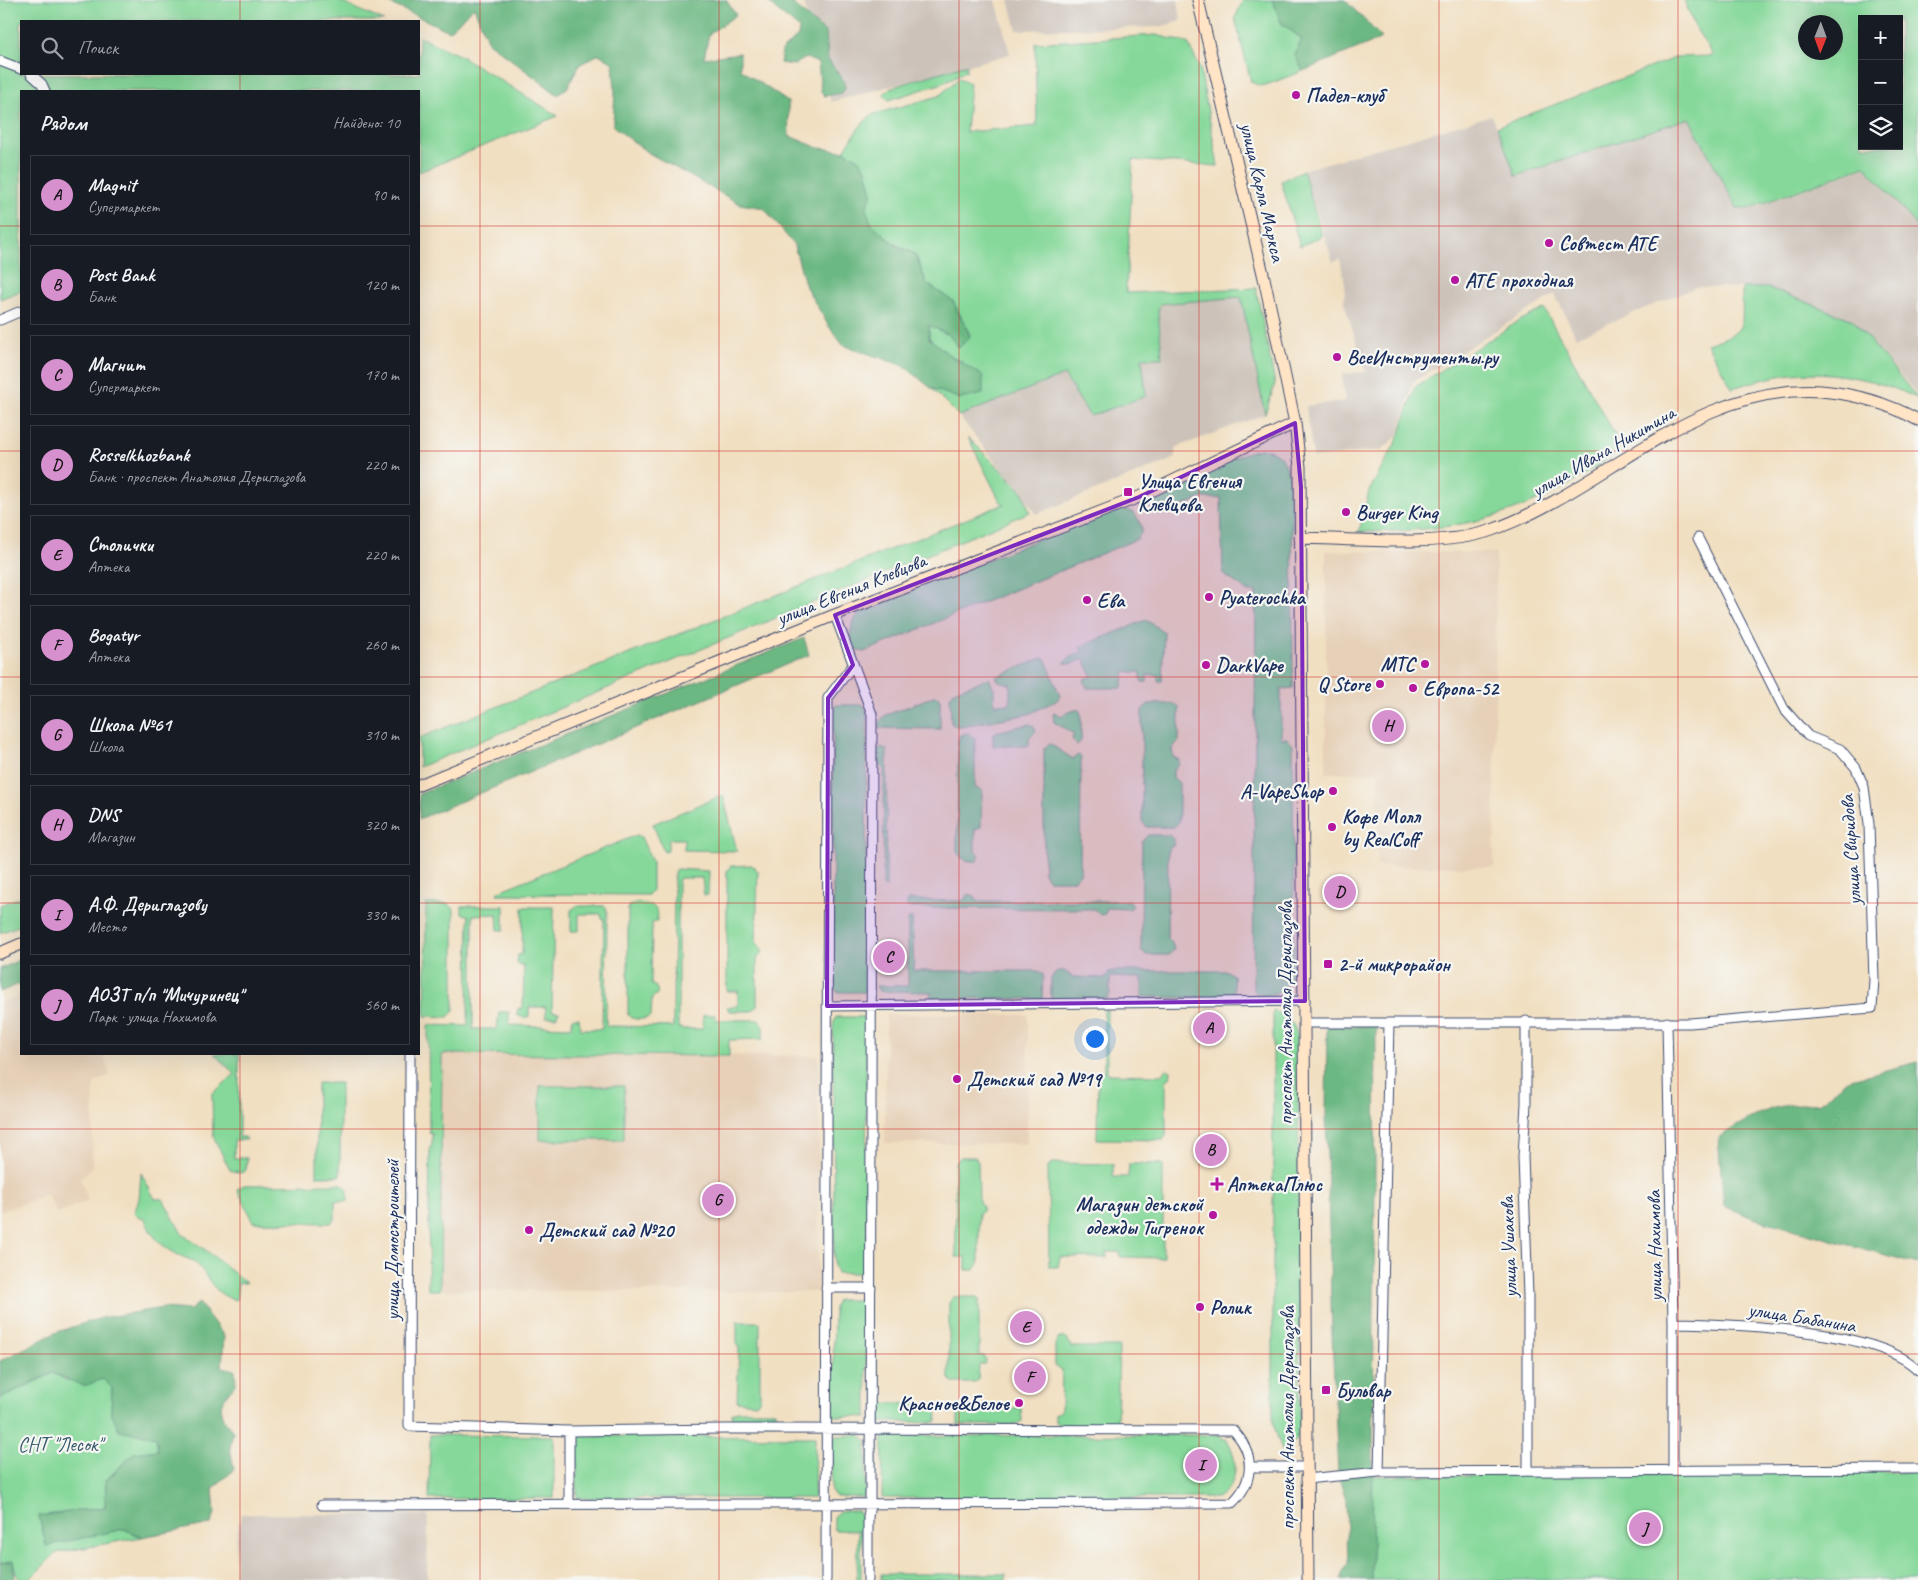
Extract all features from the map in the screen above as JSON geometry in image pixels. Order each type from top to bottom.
[{"type":"main road","name":"улица Карла Маркса","points":[[1198,0],[1261,265],[1295,423]]},
{"type":"main road","name":"улица Ивана Никитина","points":[[1300,538],[1428,540],[1490,531],[1525,517],[1558,500],[1704,414],[1762,394],[1809,391],[1839,393],[1890,407],[1918,420]]},
{"type":"main road","name":"проспект Анатолия Дериглазова","points":[[1295,423],[1298,445],[1300,538],[1308,1580]]},
{"type":"main road","name":"улица Евгения Клевцова","points":[[420,786],[836,615],[1139,497],[1295,423]]},
{"type":"main road","points":[[0,952],[20,944]]},
{"type":"street","points":[[0,61],[20,69]]},
{"type":"street","points":[[33,75],[45,90]]},
{"type":"street","points":[[0,320],[20,312]]},
{"type":"street","name":"улица Свиридова","points":[[1667,1022],[1690,1022],[1872,1008],[1874,980],[1870,849],[1864,787],[1856,768],[1840,749],[1808,736],[1784,709],[1698,538]]},
{"type":"street","points":[[836,615],[872,714],[871,1288],[868,1580]]},
{"type":"street","points":[[826,1580],[828,698],[853,665]]},
{"type":"street","points":[[827,1006],[1305,1001]]},
{"type":"street","name":"улица Ушакова","points":[[1526,1021],[1526,1103],[1522,1157],[1528,1296],[1528,1471]]},
{"type":"street","points":[[1305,1023],[1667,1022]]},
{"type":"street","name":"улица Нахимова","points":[[1667,1022],[1674,1323],[1673,1469]]},
{"type":"street","points":[[1379,1472],[1389,1023]]},
{"type":"street","name":"улица Домостроителей","points":[[410,1055],[409,1426],[569,1431]]},
{"type":"street","points":[[826,1288],[871,1288]]},
{"type":"street","name":"улица Бабанина","points":[[1674,1323],[1764,1327],[1838,1338],[1896,1353],[1918,1370]]},
{"type":"street","points":[[322,1505],[1232,1503],[1241,1495],[1247,1484],[1250,1467],[1248,1450],[1242,1439],[1233,1430],[826,1429],[569,1431],[569,1503]]},
{"type":"street","points":[[1250,1467],[1306,1473],[1673,1469],[1918,1469]]},
{"type":"highlighted area","points":[[1295,423],[1301,487],[1305,1001],[827,1006],[828,698],[853,665],[835,615],[1139,497]]},
{"type":"shaded area","points":[[803,0],[996,0],[1010,54],[831,102]]},
{"type":"shaded area","points":[[1009,0],[1178,0],[1181,21],[1159,27],[1017,30]]},
{"type":"shaded area","points":[[1492,115],[1516,175],[1690,117],[1737,208],[1750,209],[1865,167],[1918,227],[1918,396],[1853,320],[1769,288],[1696,287],[1576,337],[1555,294],[1413,382],[1398,436],[1381,450],[1313,458],[1306,406],[1345,401],[1342,374],[1366,372],[1344,303],[1345,284],[1340,259],[1333,262],[1303,170]]},
{"type":"shaded area","points":[[1241,297],[1265,414],[1175,448],[1176,458],[1037,514],[959,416],[1064,374],[1146,396],[1142,358],[1162,358],[1158,311],[1160,304]]},
{"type":"shaded area","points":[[1326,551],[1496,553],[1494,867],[1377,866],[1378,773],[1326,773]]},
{"type":"shaded area","points":[[20,994],[20,1055],[103,1055],[110,1075],[94,1083],[92,1168],[80,1178],[88,1200],[57,1214],[47,1194],[0,1212],[0,1003]]},
{"type":"shaded area","name":"Детский сад №19","points":[[886,1014],[1028,1015],[1027,1144],[885,1143]]},
{"type":"shaded area","points":[[442,1054],[819,1056],[818,1292],[440,1290]]},
{"type":"shaded area","points":[[241,1514],[428,1515],[427,1580],[235,1580],[236,1540]]},
{"type":"green space","points":[[0,0],[336,0],[382,20],[20,20],[20,75],[420,75],[420,37],[461,56],[558,116],[420,172],[420,90],[20,90],[20,291],[0,299]]},
{"type":"green space","points":[[382,0],[726,0],[736,15],[709,34],[704,58],[740,53],[740,69],[788,102],[789,136],[819,148],[844,151],[859,159],[866,169],[872,193],[866,209],[871,223],[898,247],[915,254],[927,284],[953,301],[970,336],[959,348],[949,335],[929,325],[929,338],[948,354],[983,376],[983,394],[961,399],[931,388],[904,366],[843,345],[828,325],[806,287],[794,245],[764,208],[740,204],[647,152],[613,126],[615,91],[613,63],[599,54],[579,65],[568,87],[558,95],[488,42],[474,7],[449,31]]},
{"type":"green space","points":[[767,0],[792,0],[794,5],[826,33],[828,60],[844,81],[845,88],[842,93],[825,96],[821,91],[818,63],[806,58],[794,65],[780,63],[782,50],[798,36],[799,29]]},
{"type":"green space","points":[[1243,0],[1272,0],[1282,24],[1302,39],[1295,55],[1303,71],[1266,85],[1260,86],[1251,82],[1235,18]]},
{"type":"green space","points":[[1272,0],[1345,0],[1382,38],[1303,71],[1295,55],[1302,39],[1282,24]]},
{"type":"green space","points":[[1684,0],[1918,0],[1918,227],[1865,166],[1750,208],[1737,208],[1689,118],[1516,176],[1497,127],[1677,57],[1713,56],[1695,27]]},
{"type":"green space","points":[[1156,35],[1188,43],[1200,68],[1218,166],[1133,160],[1126,293],[1256,288],[1275,384],[1265,414],[1241,297],[1160,304],[1158,311],[1162,358],[1142,358],[1146,396],[1090,416],[1064,375],[959,416],[931,388],[961,399],[963,362],[948,354],[929,338],[929,325],[949,335],[959,347],[970,335],[953,301],[927,284],[915,254],[892,242],[871,222],[867,215],[866,207],[872,193],[859,159],[844,151],[858,129],[871,115],[939,96],[959,78],[970,83],[966,132],[1037,126],[1035,43]]},
{"type":"green space","points":[[967,65],[966,71],[940,84],[889,100],[883,95],[890,88]]},
{"type":"green space","points":[[1303,170],[1322,236],[1300,246],[1281,181]]},
{"type":"green space","points":[[1742,288],[1769,288],[1853,320],[1918,399],[1904,392],[1873,382],[1840,375],[1808,373],[1784,375],[1732,388],[1707,344],[1721,340],[1737,331],[1742,320]]},
{"type":"green space","points":[[1544,309],[1617,438],[1614,455],[1549,496],[1494,516],[1472,522],[1428,529],[1359,532],[1369,491],[1399,437],[1415,387],[1519,321]]},
{"type":"green space","points":[[968,437],[1022,491],[1030,512],[420,767],[420,738],[1004,504],[1000,501]]},
{"type":"green space","points":[[1260,449],[1269,450],[1282,459],[1288,472],[1292,496],[1293,688],[1281,689],[1281,738],[1287,738],[1293,745],[1294,971],[1283,988],[1271,995],[1265,996],[1259,995],[1253,990],[1256,592],[1249,592],[1223,574],[1221,498],[1202,498],[1163,514],[1157,514],[1151,504],[1156,494],[1192,479],[1242,454]]},
{"type":"green space","points":[[1118,508],[1127,510],[1137,517],[1142,531],[1137,539],[864,652],[856,650],[853,645],[851,639],[852,627],[857,616],[866,608]]},
{"type":"green space","points":[[1146,620],[1164,632],[1162,681],[1158,681],[1158,675],[1147,675],[1147,682],[1141,682],[1141,672],[1125,672],[1122,688],[1087,688],[1084,679],[1092,676],[1084,659],[1071,664],[1064,663],[1069,658],[1082,652],[1080,647]]},
{"type":"green space","points":[[804,638],[809,655],[420,819],[420,794]]},
{"type":"green space","points":[[1042,658],[1046,660],[1060,696],[1057,700],[1029,714],[962,726],[956,726],[951,723],[950,697],[954,691],[989,678],[994,689],[994,704],[1010,704],[1010,684],[999,681],[996,677]]},
{"type":"green space","points":[[938,696],[940,700],[940,729],[879,728],[884,716]]},
{"type":"green space","points":[[1148,704],[1174,704],[1179,707],[1179,741],[1172,748],[1173,757],[1179,760],[1178,766],[1173,770],[1173,778],[1179,783],[1179,822],[1174,827],[1147,827],[1142,822],[1142,710]]},
{"type":"green space","points":[[836,705],[864,705],[867,711],[865,992],[837,992],[833,985],[833,715]]},
{"type":"green space","points":[[1079,710],[1081,714],[1081,741],[1077,745],[1072,739],[1074,734],[1054,722],[1053,714],[1055,712],[1060,716]]},
{"type":"green space","points":[[1029,724],[1034,726],[1036,731],[1029,738],[1029,746],[993,746],[993,735],[996,732]]},
{"type":"green space","points":[[968,733],[975,739],[975,788],[982,790],[981,827],[975,829],[975,851],[980,855],[977,861],[968,861],[957,851],[958,741],[960,735]]},
{"type":"green space","points":[[1050,744],[1073,759],[1078,755],[1081,757],[1080,874],[1074,880],[1049,880],[1044,873],[1044,748]]},
{"type":"green space","points":[[882,747],[887,750],[886,887],[883,885],[884,768],[878,765],[876,752]]},
{"type":"green space","points":[[723,795],[737,851],[684,850],[684,839],[668,839],[668,851],[664,852],[653,824]]},
{"type":"green space","points":[[637,835],[641,837],[652,862],[652,890],[648,895],[497,894],[499,891]]},
{"type":"green space","points":[[1148,835],[1169,835],[1174,840],[1173,845],[1168,848],[1167,939],[1172,943],[1174,949],[1169,955],[1146,955],[1141,950],[1142,841]]},
{"type":"green space","points":[[752,865],[758,871],[756,943],[763,950],[757,958],[757,1007],[752,1011],[729,1011],[727,1007],[738,1006],[738,991],[727,991],[727,871],[731,866]]},
{"type":"green space","points":[[676,869],[709,871],[708,895],[704,895],[702,878],[680,878],[678,882],[678,1024],[680,1029],[701,1029],[703,1027],[703,1015],[715,1015],[716,1020],[759,1020],[763,1026],[763,1039],[729,1040],[729,1056],[442,1054],[440,1290],[428,1290],[430,1146],[432,1146],[432,1133],[429,1132],[428,1025],[468,1026],[469,916],[462,913],[462,906],[504,906],[504,930],[498,930],[497,914],[473,915],[473,1029],[497,1029],[499,1012],[509,1012],[509,1025],[571,1027],[572,1018],[579,1018],[580,1029],[602,1029],[604,919],[602,919],[601,914],[579,914],[579,931],[571,931],[571,910],[577,906],[605,906],[607,910],[606,1026],[673,1027],[674,872]]},
{"type":"green space","points":[[968,894],[975,896],[977,901],[1130,901],[1133,905],[1130,909],[1107,908],[1105,914],[1100,915],[1094,909],[910,908],[906,905],[909,900],[963,901]]},
{"type":"green space","points":[[20,897],[20,925],[0,933],[0,905]]},
{"type":"green space","points":[[635,903],[653,906],[658,912],[656,922],[652,923],[651,984],[656,987],[658,993],[652,998],[651,1016],[639,1019],[628,1015],[628,909],[629,906]]},
{"type":"green space","points":[[426,904],[449,904],[454,909],[454,1011],[448,1017],[425,1016]]},
{"type":"green space","points":[[523,907],[554,907],[552,1011],[559,1012],[556,1017],[546,1017],[546,1007],[529,1007],[529,1016],[524,1018],[517,1015],[518,1009],[523,1007],[524,966],[517,963],[518,955],[522,954]]},
{"type":"green space","points":[[912,917],[914,971],[1038,971],[1043,974],[1042,999],[931,998],[931,992],[879,991],[876,986],[908,986],[908,920]]},
{"type":"green space","points":[[20,959],[20,983],[0,992],[0,969]]},
{"type":"green space","points":[[1057,971],[1065,971],[1072,977],[1105,978],[1109,972],[1114,971],[1227,971],[1233,975],[1234,991],[1230,997],[1226,998],[1142,997],[1142,978],[1110,977],[1110,994],[1107,999],[1053,1000],[1051,998],[1051,978]]},
{"type":"green space","points":[[1104,1010],[1107,1010],[1107,1074],[1161,1075],[1166,1069],[1171,1071],[1170,1078],[1166,1080],[1166,1135],[1163,1140],[1097,1139],[1098,1074],[1104,1071]]},
{"type":"green space","points":[[1273,1011],[1283,1015],[1290,1021],[1298,1039],[1300,1429],[1296,1440],[1283,1454],[1273,1423]]},
{"type":"green space","points":[[836,1017],[863,1017],[866,1024],[867,1267],[865,1273],[837,1273],[834,1265],[833,1025]]},
{"type":"green space","points":[[1327,1026],[1376,1026],[1372,1580],[1340,1579],[1348,1564],[1346,1500],[1338,1475],[1332,1334],[1326,1115]]},
{"type":"green space","points":[[215,1055],[239,1055],[239,1137],[245,1137],[247,1140],[234,1140],[234,1158],[247,1158],[246,1170],[241,1173],[230,1170],[213,1136],[212,1094],[235,1074]]},
{"type":"green space","points":[[1918,1062],[1918,1264],[1753,1218],[1724,1206],[1718,1138],[1765,1111],[1789,1105],[1818,1104],[1847,1080]]},
{"type":"green space","points":[[317,1083],[340,1083],[340,1176],[317,1176]]},
{"type":"green space","points":[[540,1086],[624,1086],[624,1140],[540,1140]]},
{"type":"green space","points":[[961,1157],[975,1157],[978,1162],[979,1202],[983,1207],[979,1213],[979,1264],[974,1270],[966,1270],[966,1257],[956,1257],[955,1162]]},
{"type":"green space","points":[[1051,1163],[1113,1164],[1113,1177],[1128,1177],[1129,1164],[1163,1164],[1163,1258],[1120,1257],[1120,1252],[1107,1252],[1107,1258],[1060,1257],[1058,1267],[1049,1267],[1048,1167]]},
{"type":"green space","points":[[141,1173],[155,1199],[163,1199],[182,1234],[207,1251],[246,1283],[238,1283],[236,1300],[217,1290],[196,1263],[176,1254],[160,1242],[151,1232],[145,1219],[139,1218],[134,1213],[139,1199]]},
{"type":"green space","points":[[342,1184],[348,1189],[348,1201],[335,1201],[335,1219],[331,1223],[254,1222],[237,1189],[244,1185]]},
{"type":"green space","points":[[953,1297],[977,1297],[979,1299],[979,1355],[984,1356],[986,1360],[985,1364],[979,1365],[978,1380],[974,1383],[954,1383],[949,1378],[949,1303]]},
{"type":"green space","points":[[837,1300],[864,1300],[866,1303],[867,1417],[833,1416],[834,1307]]},
{"type":"green space","points":[[199,1303],[224,1336],[222,1367],[235,1370],[236,1384],[226,1396],[221,1407],[223,1418],[233,1431],[230,1447],[234,1470],[213,1488],[215,1513],[211,1524],[142,1537],[124,1529],[46,1546],[39,1516],[105,1507],[106,1481],[134,1453],[158,1450],[156,1437],[119,1430],[111,1412],[112,1388],[103,1379],[84,1386],[53,1373],[0,1398],[0,1361],[57,1332],[101,1318],[163,1308],[190,1310]]},
{"type":"green space","points":[[737,1322],[760,1322],[760,1398],[757,1403],[737,1401],[739,1347],[737,1346]]},
{"type":"green space","points":[[1059,1338],[1067,1338],[1071,1347],[1119,1347],[1117,1426],[1061,1426],[1055,1422],[1055,1414],[1061,1411],[1062,1370],[1055,1365],[1055,1345]]},
{"type":"green space","name":"СНТ \"Лесок\"","points":[[53,1373],[66,1380],[103,1379],[112,1388],[111,1412],[156,1437],[158,1450],[134,1453],[106,1480],[105,1507],[39,1516],[46,1545],[124,1529],[142,1537],[56,1553],[29,1580],[20,1580],[16,1574],[13,1561],[0,1563],[0,1398]]},
{"type":"green space","points":[[881,1403],[937,1404],[937,1420],[936,1422],[878,1422],[877,1408]]},
{"type":"green space","points":[[958,1408],[1021,1408],[1022,1421],[1016,1425],[958,1425]]},
{"type":"green space","points":[[737,1411],[775,1411],[775,1422],[731,1421],[732,1413]]},
{"type":"green space","points":[[430,1435],[554,1436],[554,1498],[429,1499]]},
{"type":"green space","points":[[860,1435],[867,1441],[865,1495],[861,1497],[836,1497],[831,1491],[832,1439],[837,1436]]},
{"type":"green space","points":[[1217,1435],[1227,1440],[1231,1447],[1234,1456],[1235,1472],[1230,1487],[1217,1498],[882,1498],[883,1436]]},
{"type":"green space","points":[[577,1436],[815,1437],[814,1498],[577,1498]]},
{"type":"green space","points":[[1918,1472],[1918,1580],[1372,1580],[1371,1476]]},
{"type":"green space","points":[[839,1511],[858,1511],[861,1516],[861,1580],[857,1580],[858,1531],[834,1530],[834,1517]]},
{"type":"green space","points":[[13,1561],[15,1580],[0,1580],[0,1563]]},
{"type":"green space","points":[[881,1574],[1006,1574],[1006,1580],[881,1580]]},
{"type":"place","name":"Падел-клуб","points":[[1296,95]]},
{"type":"place","name":"Совтест АТЕ","points":[[1549,243]]},
{"type":"place","name":"АТЕ проходная","points":[[1455,280]]},
{"type":"place","name":"ВсеИнструменты.ру","points":[[1337,357]]},
{"type":"place","name":"Улица Евгения Клевцова","points":[[1128,492]]},
{"type":"place","name":"Burger King","points":[[1346,512]]},
{"type":"place","name":"Pyaterochka","points":[[1209,597]]},
{"type":"place","name":"Ева","points":[[1087,600]]},
{"type":"place","name":"МТС","points":[[1425,664]]},
{"type":"place","name":"DarkVape","points":[[1206,665]]},
{"type":"place","name":"Q Store","points":[[1380,684]]},
{"type":"place","name":"Европа-52","points":[[1413,688]]},
{"type":"place","name":"DNS","points":[[1388,726]]},
{"type":"place","name":"A-VapeShop","points":[[1333,791]]},
{"type":"place","name":"Кофе Молл by RealCoff","points":[[1332,827]]},
{"type":"place","name":"Rosselkhozbank","points":[[1340,892]]},
{"type":"place","name":"Магнит","points":[[889,957]]},
{"type":"place","name":"2-й микрорайон","points":[[1328,964]]},
{"type":"place","name":"Magnit","points":[[1209,1028]]},
{"type":"place","name":"Детский сад №19","points":[[957,1079]]},
{"type":"place","name":"Post Bank","points":[[1211,1150]]},
{"type":"place","name":"АптекаПлюс","points":[[1217,1184]]},
{"type":"place","name":"Школа №61","points":[[718,1200]]},
{"type":"place","name":"Магазин детской одежды Тигренок","points":[[1213,1215]]},
{"type":"place","name":"Детский сад №20","points":[[529,1230]]},
{"type":"place","name":"Ролик","points":[[1200,1307]]},
{"type":"place","name":"Столички","points":[[1026,1327]]},
{"type":"place","name":"Bogatyr","points":[[1030,1377]]},
{"type":"place","name":"Бульвар","points":[[1326,1390]]},
{"type":"place","name":"Красное&Белое","points":[[1019,1403]]},
{"type":"place","name":"А.Ф. Дериглазову","points":[[1201,1465]]},
{"type":"place","name":"АОЗТ п/п \"Мичуринец\"","points":[[1645,1528]]}]
